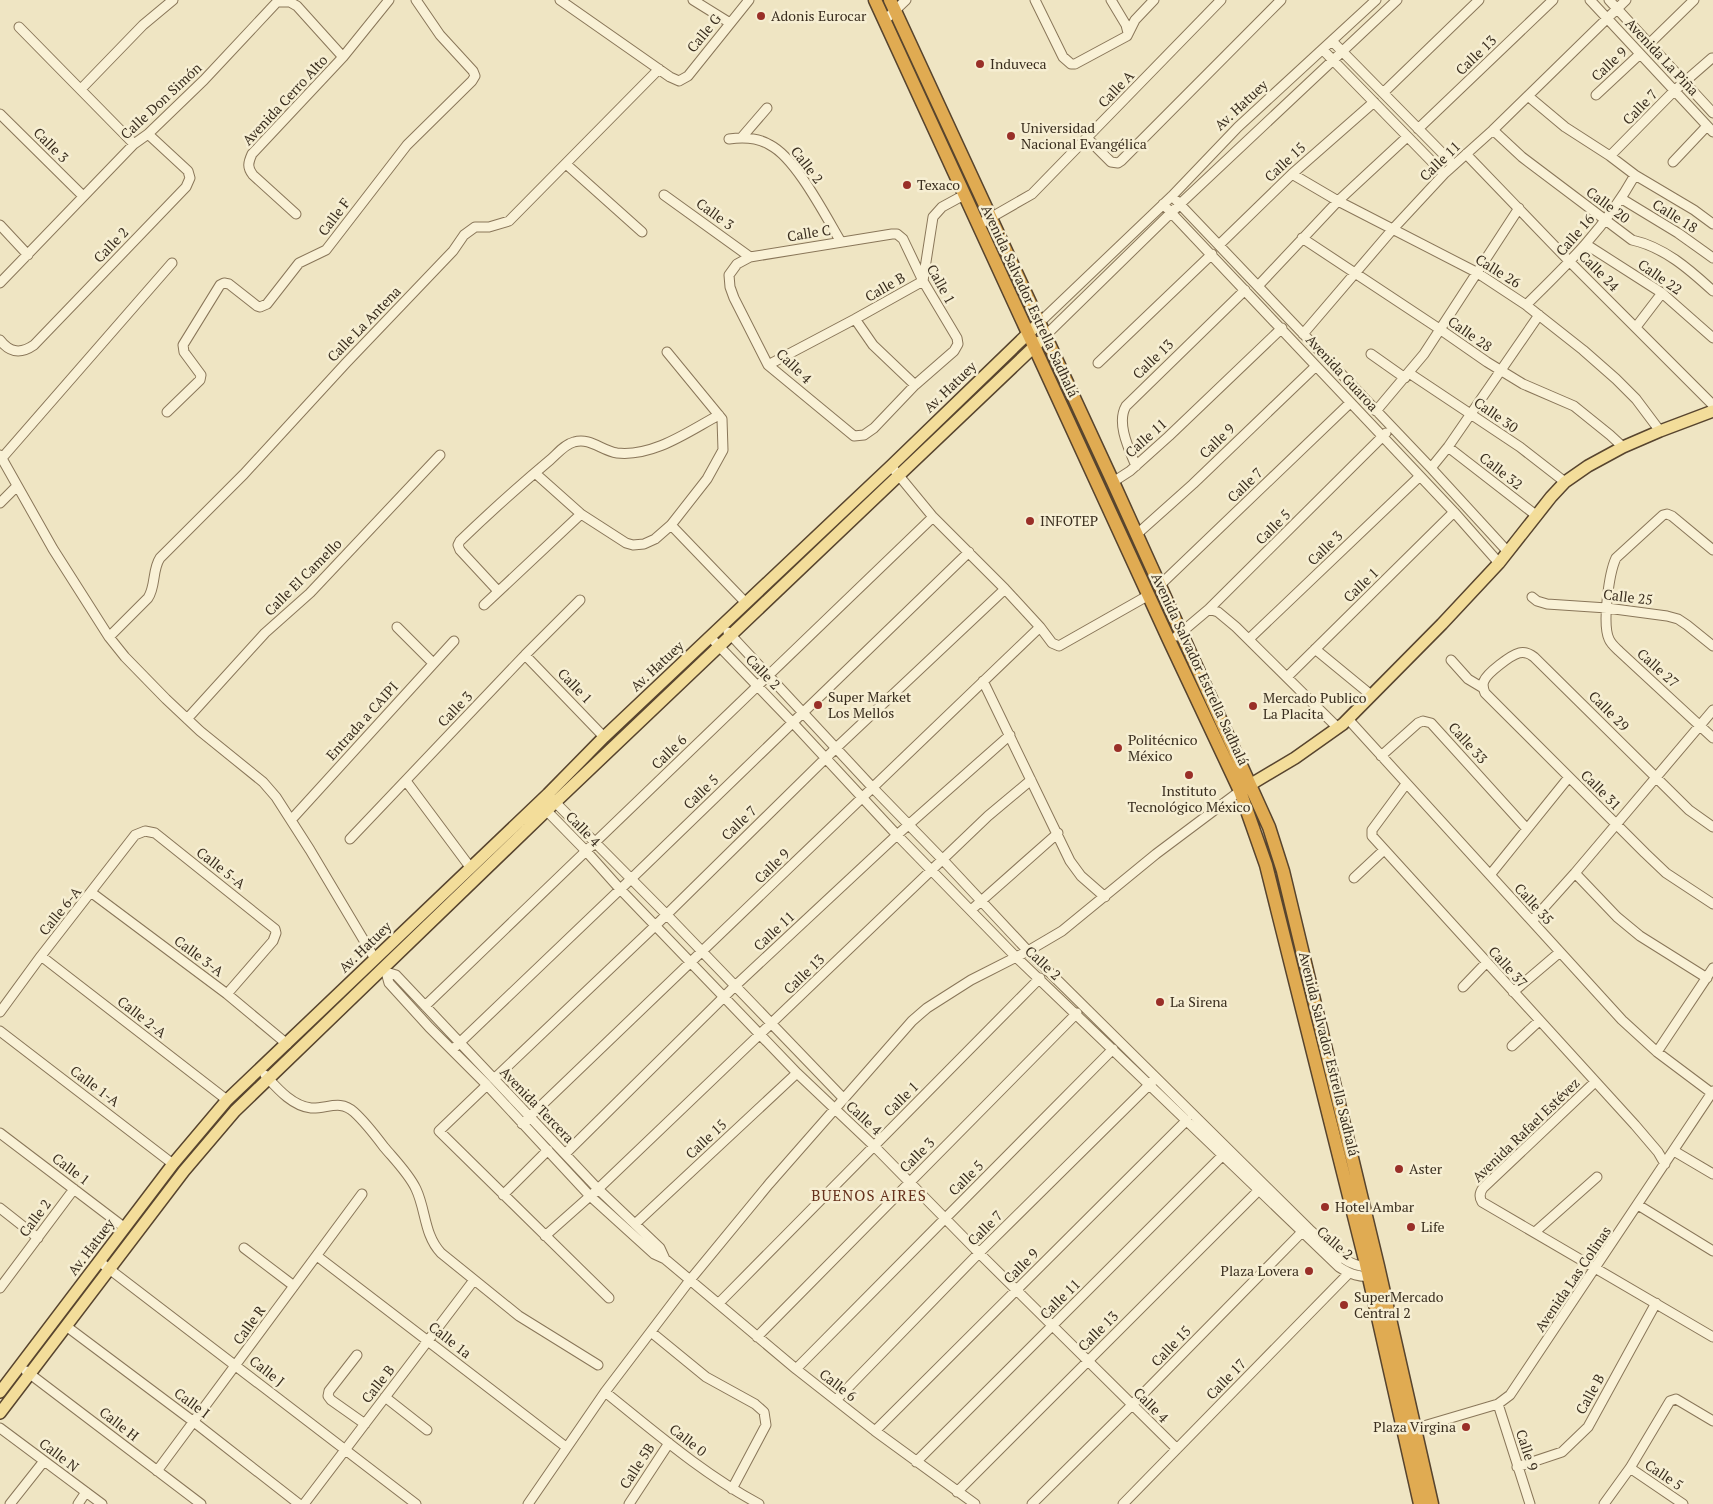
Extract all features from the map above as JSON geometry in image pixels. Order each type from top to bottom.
[{"type":"highway","name":"Avenida Salvador Estrella Sadhalá","points":[[875,0],[1034,347],[1154,590],[1246,788],[1269,827],[1283,870],[1409,1430],[1420,1504]]},
{"type":"highway","name":"Avenida Salvador Estrella Sadhalá","points":[[893,5],[1113,482],[1136,535],[1154,590]]},
{"type":"highway","name":"Avenida Salvador Estrella Sadhalá","points":[[1409,1430],[1432,1504]]},
{"type":"highway","points":[[1409,1430],[1423,1441],[1439,1504]]},
{"type":"main road","name":"Av. Hatuey","points":[[552,798],[604,737],[891,466],[1039,322]]},
{"type":"main road","name":"Av. Hatuey","points":[[0,1413],[184,1171],[235,1111],[287,1044],[470,867],[542,807],[720,646],[1045,336]]},
{"type":"main road","points":[[1246,788],[1295,758],[1348,719],[1499,563],[1565,482],[1588,466],[1623,447],[1713,411]]},
{"type":"main road","name":"Av. Hatuey","points":[[0,1392],[173,1164],[227,1100],[263,1074],[385,970],[542,807]]},
{"type":"street","points":[[81,89],[143,25],[173,0]]},
{"type":"street","name":"Avenida Cerro Alto","points":[[296,214],[248,169],[248,162],[252,154],[343,57],[389,0]]},
{"type":"street","name":"Calle F","points":[[167,412],[200,380],[201,375],[184,352],[183,345],[220,285],[229,284],[257,306],[267,304],[299,263],[326,250],[407,145],[472,81],[475,76],[473,71],[440,35],[416,0]]},
{"type":"street","points":[[560,0],[659,69]]},
{"type":"street","points":[[692,0],[730,23]]},
{"type":"street","name":"Calle G","points":[[659,69],[679,81],[688,76],[748,0]]},
{"type":"street","points":[[884,21],[893,5],[906,0]]},
{"type":"street","points":[[1035,0],[1063,57],[1071,64],[1075,64],[1124,38],[1135,20],[1154,0]]},
{"type":"street","points":[[1112,0],[1126,25],[1128,33]]},
{"type":"street","name":"Calle A","points":[[978,226],[1032,194],[1088,139],[1221,0]]},
{"type":"street","points":[[1088,139],[1111,162],[1118,163],[1121,161],[1281,0]]},
{"type":"street","name":"Av. Hatuey","points":[[1039,322],[1172,196],[1238,127],[1376,0]]},
{"type":"street","points":[[1045,336],[1180,204],[1397,0]]},
{"type":"street","points":[[1382,93],[1479,0]]},
{"type":"street","name":"Calle 13","points":[[1418,129],[1554,0]]},
{"type":"street","name":"Avenida La Piña","points":[[1590,0],[1710,129]]},
{"type":"street","name":"Avenida La Piña","points":[[1609,0],[1713,113]]},
{"type":"street","points":[[1617,9],[1626,0]]},
{"type":"street","points":[[1649,44],[1694,0]]},
{"type":"street","name":"Calle Don Simón","points":[[0,284],[134,144],[148,134],[204,80],[277,2],[290,2],[297,6],[343,57]]},
{"type":"street","name":"Calle 11","points":[[1303,334],[1354,272],[1444,174],[1493,130],[1617,9]]},
{"type":"street","points":[[19,27],[134,144]]},
{"type":"street","points":[[1332,41],[1454,165]]},
{"type":"street","points":[[1323,50],[1444,174]]},
{"type":"street","name":"Calle 9","points":[[1596,95],[1640,54]]},
{"type":"street","name":"Calle 7","points":[[1610,156],[1674,91],[1712,58]]},
{"type":"street","name":"Calle La Antena","points":[[109,637],[150,594],[160,558],[244,474],[283,430],[453,251],[464,234],[475,227],[489,227],[509,221],[659,69]]},
{"type":"street","points":[[1528,96],[1565,127],[1610,156],[1635,175],[1694,210],[1713,224]]},
{"type":"street","name":"Calle 15","points":[[1218,245],[1292,174],[1374,102]]},
{"type":"street","points":[[742,137],[767,108]]},
{"type":"street","name":"Calle 3","points":[[0,114],[83,196]]},
{"type":"street","points":[[1673,162],[1710,129]]},
{"type":"street","name":"Calle 20","points":[[1493,130],[1522,157],[1632,240],[1651,246],[1676,260],[1713,291]]},
{"type":"street","name":"Calle 2","points":[[0,340],[4,346],[13,351],[20,352],[34,345],[186,187],[190,178],[188,171],[148,134]]},
{"type":"street","name":"Calle 2","points":[[728,139],[742,137],[763,141],[780,152],[800,175],[841,242]]},
{"type":"street","points":[[1258,286],[1338,201],[1407,137]]},
{"type":"street","name":"Calle 24","points":[[1466,154],[1570,262],[1713,405]]},
{"type":"street","points":[[566,164],[642,232]]},
{"type":"street","name":"Calle 26","points":[[1292,174],[1392,230],[1476,272],[1526,305],[1583,350],[1627,389],[1660,431]]},
{"type":"street","name":"Calle 16","points":[[1526,305],[1587,245],[1622,199],[1635,175]]},
{"type":"street","name":"Calle 3","points":[[664,195],[750,257]]},
{"type":"street","name":"Calle B","points":[[768,365],[855,320],[923,281],[933,217],[942,206],[964,195]]},
{"type":"street","name":"Avenida Guaroa","points":[[1172,196],[1431,468],[1508,552]]},
{"type":"street","name":"Calle 18","points":[[1622,199],[1678,232],[1713,258]]},
{"type":"street","name":"Avenida Guaroa","points":[[1163,204],[1282,328],[1350,403],[1454,512],[1499,563]]},
{"type":"street","points":[[1376,411],[1407,375],[1441,330],[1476,272],[1519,208]]},
{"type":"street","points":[[0,225],[28,255]]},
{"type":"street","name":"Calle C","points":[[729,275],[738,264],[750,257],[892,234],[901,236]]},
{"type":"street","name":"Calle 1","points":[[901,236],[923,281],[958,344],[915,386]]},
{"type":"street","name":"Calle 28","points":[[1302,238],[1501,371],[1523,384],[1574,406],[1610,434],[1623,447]]},
{"type":"street","name":"Calle 22","points":[[1587,245],[1662,293],[1713,338]]},
{"type":"street","points":[[1098,364],[1212,254]]},
{"type":"street","points":[[172,263],[1,456],[53,549],[109,637],[125,657],[187,719],[263,782],[291,820],[375,959]]},
{"type":"street","name":"Calle 4","points":[[729,275],[730,287],[734,298],[768,365],[850,434],[858,436],[870,432],[915,386]]},
{"type":"street","name":"Calle 13","points":[[1136,466],[1123,426],[1122,413],[1126,406],[1245,290]]},
{"type":"street","points":[[1636,327],[1662,293]]},
{"type":"street","points":[[1431,468],[1472,414],[1539,315]]},
{"type":"street","points":[[855,320],[873,345],[915,386]]},
{"type":"street","name":"Calle 11","points":[[1113,482],[1136,466],[1169,436],[1282,328]]},
{"type":"street","points":[[535,473],[581,514],[626,543],[632,545],[644,544],[655,539],[671,525],[708,479],[723,450],[722,419],[666,352]]},
{"type":"street","name":"Calle 30","points":[[1371,354],[1472,414],[1565,482]]},
{"type":"street","name":"Calle 9","points":[[1136,535],[1193,484],[1316,366]]},
{"type":"street","name":"Calle 7","points":[[1154,590],[1350,403]]},
{"type":"street","points":[[498,591],[460,550],[458,545],[460,541],[535,473],[570,444],[576,441],[585,441],[615,453],[648,451],[683,435],[719,415]]},
{"type":"street","name":"Calle 5","points":[[1175,637],[1209,609],[1392,428]]},
{"type":"street","name":"Calle 32","points":[[1448,447],[1537,516]]},
{"type":"street","name":"Calle El Camello","points":[[187,719],[265,633],[310,593],[440,455]]},
{"type":"street","points":[[891,466],[933,517],[1005,589],[1040,627],[1052,644],[1059,646],[1154,590]]},
{"type":"street","name":"Calle 3","points":[[1249,639],[1420,476]]},
{"type":"street","points":[[0,503],[18,486]]},
{"type":"street","name":"Calle 1","points":[[1287,677],[1454,512]]},
{"type":"street","points":[[484,605],[581,514]]},
{"type":"street","name":"Calle 27","points":[[1713,550],[1672,516],[1663,515],[1616,558],[1609,585],[1607,608],[1609,639],[1713,738]]},
{"type":"street","name":"Calle 6","points":[[425,1006],[933,517]]},
{"type":"street","points":[[671,525],[746,603]]},
{"type":"street","name":"Calle 5","points":[[452,1050],[620,890],[968,552]]},
{"type":"street","name":"Calle 7","points":[[503,1195],[439,1131],[655,926],[825,758],[1005,589]]},
{"type":"street","name":"Calle 25","points":[[1532,597],[1547,604],[1607,608],[1667,616],[1687,624],[1713,646]]},
{"type":"street","name":"Calle 3","points":[[350,839],[580,600]]},
{"type":"street","points":[[1209,609],[1221,614],[1249,639],[1338,728]]},
{"type":"street","name":"Calle 2","points":[[722,626],[1028,952],[1064,986],[1187,1120],[1259,1190],[1304,1230],[1344,1259],[1373,1271]]},
{"type":"street","points":[[397,627],[433,663]]},
{"type":"street","name":"Calle 9","points":[[522,1124],[1040,627]]},
{"type":"street","name":"Calle 2","points":[[710,637],[897,835],[1016,957],[1114,1049],[1153,1081],[1339,1267],[1349,1273],[1373,1271]]},
{"type":"street","name":"Entrada a CAIPI","points":[[291,820],[454,641]]},
{"type":"street","points":[[1315,649],[1371,695]]},
{"type":"street","name":"Calle 29","points":[[1483,685],[1488,675],[1510,657],[1518,653],[1530,654],[1689,810],[1713,827]]},
{"type":"street","name":"Calle 1","points":[[525,655],[604,737]]},
{"type":"street","name":"Calle 31","points":[[1451,660],[1468,680],[1483,685],[1492,700],[1666,873],[1713,904]]},
{"type":"street","points":[[983,681],[1070,861],[1105,897]]},
{"type":"street","points":[[1532,922],[1575,874],[1713,710]]},
{"type":"street","name":"Calle 35","points":[[1348,719],[1622,1020],[1657,1052],[1713,1093]]},
{"type":"street","name":"Calle 33","points":[[1381,756],[1418,723],[1427,721],[1431,723],[1527,829]]},
{"type":"street","name":"Calle 11","points":[[565,1154],[735,986],[897,835],[1010,736]]},
{"type":"street","points":[[1490,875],[1569,777]]},
{"type":"street","name":"Calle 13","points":[[544,1236],[598,1189],[988,816],[1031,780]]},
{"type":"street","points":[[406,781],[470,867]]},
{"type":"street","name":"Calle 37","points":[[1406,784],[1372,830],[1372,836],[1650,1142],[1665,1164]]},
{"type":"street","points":[[528,1504],[605,1392],[690,1280],[769,1184],[912,1021],[927,1008],[971,980],[1028,952],[1062,931],[1171,842],[1246,788]]},
{"type":"street","name":"Calle 4","points":[[552,798],[632,878],[844,1099]]},
{"type":"street","name":"Calle 4","points":[[542,807],[797,1073],[874,1146],[1176,1449]]},
{"type":"street","name":"Calle 6-A","points":[[0,1012],[41,956],[135,836],[145,831]]},
{"type":"street","name":"Calle 5-A","points":[[145,831],[154,833],[272,926],[276,933],[273,941],[227,994]]},
{"type":"street","points":[[971,910],[1058,834]]},
{"type":"street","points":[[1354,878],[1384,850]]},
{"type":"street","points":[[1575,874],[1617,917],[1640,936],[1707,978]]},
{"type":"street","name":"Calle 3-A","points":[[92,893],[227,994],[287,1044]]},
{"type":"street","points":[[1512,992],[1560,952]]},
{"type":"street","name":"Calle 2-A","points":[[41,956],[227,1100]]},
{"type":"street","points":[[1464,987],[1486,963]]},
{"type":"street","points":[[1657,1052],[1713,968]]},
{"type":"street","name":"Avenida Tercera","points":[[385,970],[396,975],[459,1043],[522,1124],[590,1196],[654,1254],[665,1259],[690,1280]]},
{"type":"street","name":"Avenida Tercera","points":[[385,970],[389,983],[452,1050],[529,1117],[598,1189],[660,1248],[665,1259]]},
{"type":"street","name":"Calle 1","points":[[719,1303],[1040,978]]},
{"type":"street","points":[[1056,994],[1064,986]]},
{"type":"street","name":"Calle 3","points":[[757,1337],[1077,1014]]},
{"type":"street","points":[[1512,1046],[1540,1021]]},
{"type":"street","name":"Calle 1-A","points":[[0,1031],[173,1164]]},
{"type":"street","name":"Calle 5","points":[[796,1369],[1114,1049]]},
{"type":"street","name":"Calle 15","points":[[634,1224],[797,1073]]},
{"type":"street","points":[[263,1074],[283,1094],[297,1103],[310,1108],[342,1105],[355,1113],[403,1169],[416,1189],[434,1245],[519,1316],[598,1365]]},
{"type":"street","name":"Calle 7","points":[[836,1400],[979,1253],[1153,1081]]},
{"type":"street","name":"Avenida Rafael Estévez","points":[[1595,1082],[1480,1191],[1480,1199],[1482,1202],[1713,1337]]},
{"type":"street","name":"Avenida Las Colinas","points":[[1409,1430],[1498,1404],[1510,1395],[1713,1093]]},
{"type":"street","name":"Calle 9","points":[[875,1431],[1187,1120]]},
{"type":"street","name":"Calle 1","points":[[0,1133],[125,1228]]},
{"type":"street","points":[[548,1150],[503,1195],[609,1298]]},
{"type":"street","points":[[1674,1151],[1713,1174]]},
{"type":"street","name":"Calle 11","points":[[916,1462],[1224,1155]]},
{"type":"street","points":[[1535,1232],[1597,1177]]},
{"type":"street","name":"Calle 2","points":[[1,1286],[74,1189]]},
{"type":"street","name":"Calle 13","points":[[957,1492],[1259,1190]]},
{"type":"street","name":"Calle R","points":[[157,1471],[362,1194]]},
{"type":"street","points":[[1638,1205],[1713,1251]]},
{"type":"street","points":[[0,1208],[38,1238]]},
{"type":"street","name":"Calle 15","points":[[1032,1504],[1304,1230]]},
{"type":"street","points":[[244,1248],[294,1286]]},
{"type":"street","name":"Calle 1a","points":[[317,1256],[566,1447]]},
{"type":"street","name":"Calle J","points":[[100,1262],[416,1504]]},
{"type":"street","name":"Calle 17","points":[[1123,1504],[1349,1273]]},
{"type":"street","name":"Calle B","points":[[304,1504],[474,1280]]},
{"type":"street","name":"Calle 6","points":[[690,1280],[796,1369],[875,1431],[974,1504]]},
{"type":"street","name":"Calle B","points":[[1517,1467],[1562,1452],[1588,1426],[1656,1302]]},
{"type":"street","name":"Calle I","points":[[66,1326],[299,1504]]},
{"type":"street","points":[[650,1332],[706,1377],[755,1404],[764,1412],[766,1425],[732,1489]]},
{"type":"street","points":[[357,1355],[329,1391],[328,1396],[330,1400],[365,1424]]},
{"type":"street","name":"Calle H","points":[[19,1366],[201,1504]]},
{"type":"street","name":"Calle 0","points":[[605,1392],[668,1443],[732,1489],[759,1504]]},
{"type":"street","points":[[385,1397],[427,1430]]},
{"type":"street","points":[[1604,1504],[1630,1468],[1670,1401],[1673,1399],[1713,1421]]},
{"type":"street","name":"Calle 9","points":[[1498,1404],[1530,1504]]},
{"type":"street","name":"Calle N","points":[[0,1428],[102,1504]]},
{"type":"street","name":"Calle 5B","points":[[631,1503],[668,1443]]},
{"type":"street","points":[[10,1504],[44,1461]]},
{"type":"street","name":"Calle 5","points":[[1630,1468],[1683,1504]]},
{"type":"street","points":[[78,1504],[86,1492]]},
{"type":"place","name":"Adonis Eurocar","points":[[761,16]]},
{"type":"place","name":"Induveca","points":[[980,64]]},
{"type":"place","name":"Universidad Nacional Evangélica","points":[[1011,136]]},
{"type":"place","name":"Texaco","points":[[907,185]]},
{"type":"place","name":"INFOTEP","points":[[1030,521]]},
{"type":"place","name":"Super Market Los Mellos","points":[[818,705]]},
{"type":"place","name":"Mercado Publico La Placita","points":[[1253,706]]},
{"type":"place","name":"Politécnico México","points":[[1118,748]]},
{"type":"place","name":"Instituto Tecnológico México","points":[[1189,775]]},
{"type":"place","name":"La Sirena","points":[[1160,1002]]},
{"type":"place","name":"Aster","points":[[1399,1169]]},
{"type":"place","name":"Hotel Ambar","points":[[1325,1207]]},
{"type":"place","name":"Life","points":[[1411,1227]]},
{"type":"place","name":"Plaza Lovera","points":[[1309,1271]]},
{"type":"place","name":"SuperMercado Central 2","points":[[1344,1305]]},
{"type":"place","name":"Plaza Virgina","points":[[1466,1427]]},
{"type":"district","name":"BUENOS AIRES","points":[[869,1196]]}]
